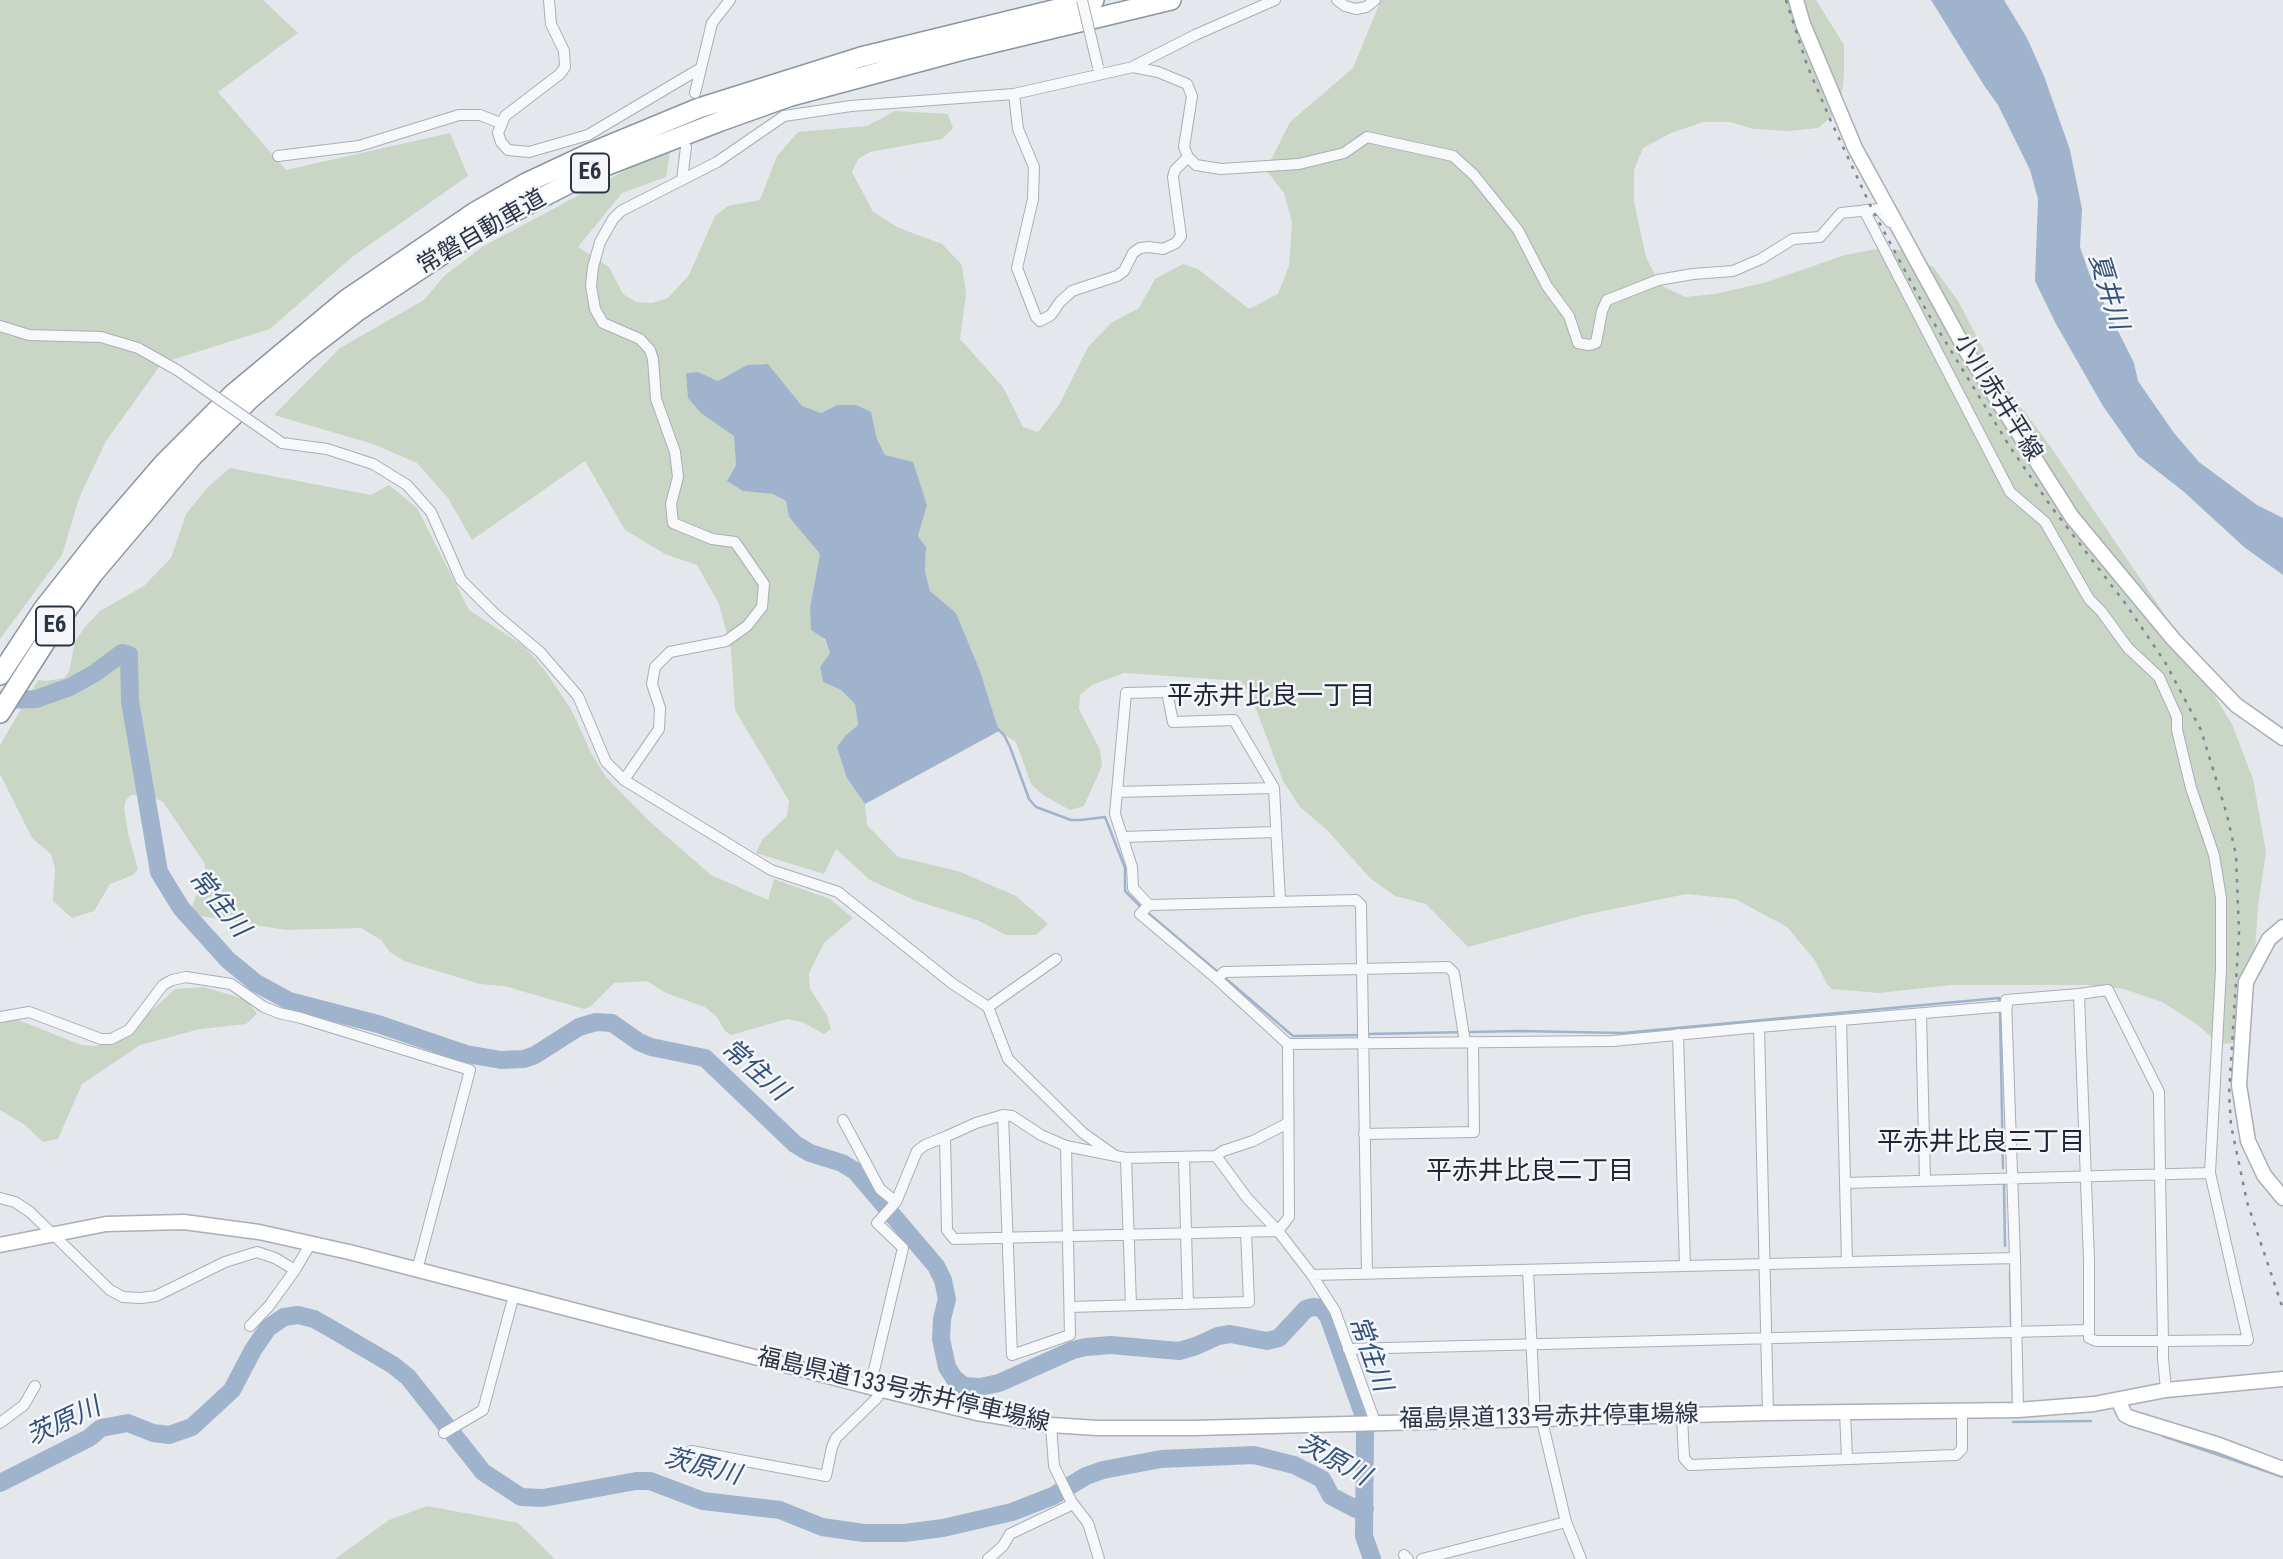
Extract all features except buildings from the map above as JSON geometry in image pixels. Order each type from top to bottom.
[{"type":"highway","name":"常磐自動車道","points":[[0,675],[44,608],[89,550],[164,463],[233,394],[300,337],[347,299],[427,243],[526,183],[641,131],[781,80],[861,57],[1094,0]]},
{"type":"highway","name":"常磐自動車道","points":[[0,713],[56,625],[117,544],[192,457],[250,399],[307,350],[359,310],[479,230],[595,170],[791,96],[946,54],[1171,0]]},
{"type":"main road","name":"小川赤井平線","points":[[1796,0],[1803,24],[1855,148],[1965,349],[2072,517],[2174,640],[2227,696],[2283,738]]},
{"type":"main road","points":[[2283,927],[2269,939],[2246,982],[2239,1085],[2248,1141],[2264,1175],[2283,1198]]},
{"type":"main road","name":"福島県道133号赤井停車場線","points":[[0,1245],[106,1224],[184,1222],[259,1232],[977,1413],[1051,1425],[1097,1428],[1538,1417],[2018,1410],[2118,1400],[2166,1390],[2283,1379]]},
{"type":"main road","points":[[2118,1400],[2125,1415],[2131,1418],[2219,1445],[2283,1469]]},
{"type":"street","points":[[549,0],[551,24],[564,51],[565,67],[500,123],[498,133],[508,150],[530,152],[562,145],[588,135],[701,68]]},
{"type":"street","points":[[695,93],[712,23],[730,0]]},
{"type":"street","points":[[1082,0],[1099,71]]},
{"type":"street","points":[[1133,67],[1195,35],[1275,0]]},
{"type":"street","points":[[1337,0],[1356,9],[1366,8],[1375,0]]},
{"type":"street","points":[[624,780],[659,729],[660,708],[652,684],[655,667],[670,652],[726,641],[747,626],[762,607],[764,584],[735,542],[712,539],[673,523],[671,504],[678,477],[677,464],[668,429],[656,399],[653,359],[650,350],[640,340],[603,323],[594,309],[591,286],[593,267],[600,242],[612,219],[621,211],[717,162],[784,116],[851,106],[1014,93],[1099,71],[1133,67],[1158,72],[1187,84],[1192,96],[1184,147],[1188,157],[1196,165],[1221,169],[1299,164],[1344,153],[1367,137],[1453,156],[1474,175],[1518,230],[1547,286],[1569,316],[1578,342],[1589,345],[1596,343],[1602,311],[1607,300],[1658,280],[1733,271],[1761,259],[1793,239],[1820,237],[1841,213],[1879,209],[1895,228],[1902,230]]},
{"type":"street","points":[[1014,93],[1018,129],[1034,167],[1033,199],[1017,268],[1040,321],[1051,315],[1060,302],[1072,292],[1124,271],[1133,253],[1140,248],[1163,249],[1176,243],[1181,236],[1173,177],[1175,170],[1188,157]]},
{"type":"street","points":[[278,156],[359,146],[459,115],[480,115],[500,123]]},
{"type":"street","points":[[682,180],[686,147]]},
{"type":"street","points":[[1864,210],[2010,492],[2045,522],[2090,599],[2128,648],[2158,677],[2177,717],[2177,730],[2191,788],[2214,855],[2221,898],[2221,970],[2210,1173],[2248,1340],[2096,1341],[2089,1338],[2079,994]]},
{"type":"street","points":[[0,326],[29,335],[101,337],[138,348],[177,370],[282,443],[327,449],[373,464],[407,485],[430,512],[461,580],[494,613],[540,652],[578,696],[606,762],[624,780],[771,870],[838,892],[954,984],[988,1007],[1008,1059],[1083,1133],[1114,1155]]},
{"type":"street","points":[[1146,908],[1133,887],[1132,867],[1115,814],[1126,693],[1167,692],[1173,722],[1234,720],[1274,788],[1280,901]]},
{"type":"street","points":[[1117,792],[1274,788]]},
{"type":"street","points":[[1123,836],[1275,832]]},
{"type":"street","points":[[1278,1231],[1289,1217],[1288,1044],[1220,976],[1140,915],[1146,908],[1280,901],[1356,900],[1361,905],[1367,1274]]},
{"type":"street","points":[[988,1007],[1056,959]]},
{"type":"street","points":[[1220,976],[1362,969],[1448,968],[1454,973],[1466,1037],[1474,1132],[1364,1134]]},
{"type":"street","points":[[0,1017],[29,1012],[101,1039],[111,1039],[129,1030],[163,985],[186,977],[231,984],[264,1007],[279,1013],[470,1070],[417,1270]]},
{"type":"street","points":[[2018,1410],[2006,1000],[2108,990],[2159,1092],[2166,1390]]},
{"type":"street","points":[[1288,1044],[1362,1037],[1613,1041],[2007,1006]]},
{"type":"street","points":[[1921,1014],[1925,1180]]},
{"type":"street","points":[[1841,1020],[1847,1262]]},
{"type":"street","points":[[1759,1027],[1768,1413]]},
{"type":"street","points":[[1678,1034],[1685,1266]]},
{"type":"street","points":[[691,1451],[827,1476],[836,1438],[876,1399],[903,1248],[877,1223],[895,1205],[917,1151],[925,1145],[976,1123],[1003,1115],[1012,1116],[1041,1135],[1066,1146],[1126,1158],[1185,1158],[1216,1156],[1288,1123]]},
{"type":"street","points":[[1003,1115],[1012,1356],[1070,1335],[1066,1146]]},
{"type":"street","points":[[843,1120],[880,1189],[895,1205]]},
{"type":"street","points":[[944,1137],[947,1230],[954,1239],[1278,1231]]},
{"type":"street","points":[[1216,1156],[1247,1198],[1278,1231],[1312,1275],[1335,1311],[1368,1422]]},
{"type":"street","points":[[1126,1158],[1131,1305]]},
{"type":"street","points":[[1185,1158],[1188,1304]]},
{"type":"street","points":[[1845,1183],[2210,1173]]},
{"type":"street","points":[[0,1198],[15,1202],[30,1212],[110,1290],[123,1297],[156,1296],[225,1262],[257,1252],[275,1258],[295,1270]]},
{"type":"street","points":[[1070,1307],[1249,1302],[1245,1232]]},
{"type":"street","points":[[250,1326],[270,1306],[311,1243]]},
{"type":"street","points":[[1312,1275],[2015,1258]]},
{"type":"street","points":[[1528,1270],[1538,1417],[1566,1522],[1581,1559]]},
{"type":"street","points":[[444,1433],[483,1409],[514,1295]]},
{"type":"street","points":[[1348,1349],[2089,1330]]},
{"type":"street","points":[[0,1423],[24,1405],[35,1386]]},
{"type":"street","points":[[1682,1415],[1684,1458],[1690,1465],[1956,1455],[1962,1449],[1962,1410]]},
{"type":"street","points":[[1845,1412],[1847,1459]]},
{"type":"street","points":[[1051,1425],[1051,1448],[1059,1480],[1088,1523],[1098,1559]]},
{"type":"street","points":[[988,1559],[1003,1546],[1010,1534],[1072,1502]]},
{"type":"street","points":[[1422,1559],[1566,1522]]},
{"type":"green space","points":[[0,0],[263,0],[298,33],[218,92],[286,170],[450,133],[468,176],[352,257],[270,329],[162,363],[106,441],[79,498],[62,555],[0,639]]},
{"type":"green space","points":[[1381,0],[1816,0],[1844,45],[1841,100],[1835,114],[1818,128],[1788,131],[1753,129],[1731,122],[1703,122],[1671,133],[1643,148],[1634,170],[1634,202],[1646,257],[1660,285],[1685,297],[1715,294],[1767,282],[1845,255],[1877,249],[1906,250],[1934,268],[1958,301],[1998,377],[2048,443],[2161,609],[2232,724],[2253,779],[2266,852],[2242,1035],[2234,1043],[2219,1044],[2198,1025],[2162,1002],[2124,989],[2087,985],[1950,985],[1879,993],[1832,989],[1814,959],[1787,927],[1735,899],[1686,894],[1584,915],[1468,947],[1426,904],[1395,896],[1370,878],[1327,830],[1300,807],[1283,781],[1250,693],[1241,681],[1124,673],[1092,685],[1080,695],[1079,709],[1100,750],[1102,766],[1084,806],[1070,810],[1043,795],[1031,784],[1016,742],[999,731],[980,671],[956,614],[930,591],[925,571],[926,547],[918,536],[927,505],[913,463],[885,455],[877,439],[871,412],[837,405],[821,413],[801,406],[768,364],[747,365],[718,381],[698,372],[722,426],[734,436],[736,465],[786,501],[789,517],[820,554],[810,607],[830,653],[820,667],[823,682],[841,690],[855,704],[858,725],[846,735],[857,793],[865,804],[867,825],[898,857],[958,871],[1016,896],[1048,924],[1036,935],[1006,935],[977,920],[914,900],[870,880],[836,849],[824,874],[756,853],[762,840],[787,816],[789,801],[735,710],[731,649],[719,604],[697,565],[665,554],[625,530],[585,461],[472,540],[448,498],[417,463],[373,444],[274,415],[340,348],[424,300],[444,276],[482,247],[671,146],[666,177],[622,193],[578,247],[609,267],[623,294],[636,302],[652,303],[668,298],[689,275],[715,216],[728,206],[760,200],[777,156],[798,132],[867,126],[895,111],[948,114],[953,128],[942,139],[870,152],[858,159],[852,172],[873,212],[899,228],[942,244],[962,265],[966,294],[960,339],[1003,387],[1023,427],[1038,432],[1059,405],[1088,347],[1111,323],[1139,308],[1155,279],[1183,264],[1198,269],[1249,309],[1278,294],[1289,266],[1292,222],[1284,193],[1266,170],[1290,122],[1353,68]]},
{"type":"green space","points":[[230,468],[371,495],[389,485],[417,508],[469,610],[525,647],[546,672],[572,711],[590,751],[606,777],[647,819],[711,875],[768,900],[774,879],[830,899],[853,918],[824,943],[809,973],[810,989],[827,1015],[831,1029],[824,1034],[802,1022],[787,1019],[731,1035],[705,1007],[666,993],[647,981],[614,983],[591,1006],[584,1009],[504,986],[480,984],[404,961],[390,952],[381,940],[361,928],[286,930],[195,915],[192,907],[205,872],[205,864],[163,802],[146,794],[131,795],[124,808],[138,869],[133,875],[110,884],[94,911],[72,918],[53,901],[55,869],[51,854],[32,838],[0,774],[0,745],[38,680],[64,678],[69,672],[75,642],[84,628],[100,611],[144,586],[171,558],[186,514],[207,488]]},
{"type":"green space","points":[[204,987],[247,1000],[257,1014],[246,1024],[200,1029],[140,1045],[82,1084],[58,1139],[43,1142],[25,1125],[0,1110],[0,1016],[11,1017],[81,1045],[95,1046],[122,1038],[175,989]]},
{"type":"green space","points":[[427,1506],[518,1523],[555,1559],[335,1559],[389,1520]]},
{"type":"water","points":[[1931,0],[2004,0],[2027,38],[2044,76],[2070,150],[2082,209],[2080,247],[2089,273],[2134,363],[2138,381],[2174,433],[2199,462],[2257,505],[2283,518],[2283,575],[2244,547],[2183,491],[2138,456],[2103,406],[2056,324],[2035,281],[2038,199],[2030,170],[1998,105]]},
{"type":"water","points":[[768,364],[802,406],[821,413],[837,405],[856,405],[871,412],[877,439],[885,455],[913,462],[927,505],[918,536],[926,547],[925,571],[930,591],[956,613],[980,671],[999,731],[865,804],[847,778],[837,747],[858,725],[855,704],[841,690],[823,682],[820,667],[830,653],[825,639],[811,630],[810,607],[820,554],[789,517],[786,501],[773,494],[743,491],[727,481],[736,465],[734,436],[701,413],[688,398],[686,373],[698,372],[718,381],[747,365]]},
{"type":"waterway","name":"常住川","points":[[0,700],[36,699],[70,687],[122,653],[129,655],[130,701],[159,872],[181,908],[228,960],[256,983],[289,1001],[378,1024],[466,1054],[501,1060],[524,1059],[535,1055],[579,1027],[596,1022],[612,1023],[651,1047],[705,1058],[795,1144],[855,1171],[936,1266],[943,1280],[947,1299],[941,1339],[947,1367],[954,1378],[964,1386],[980,1387],[999,1383],[1073,1350],[1086,1347],[1111,1345],[1179,1351],[1230,1334],[1267,1341],[1279,1338],[1306,1309],[1321,1308],[1328,1316],[1363,1414],[1364,1536],[1372,1559]]},
{"type":"waterway","points":[[998,729],[1010,747],[1029,799],[1036,807],[1071,820],[1105,817],[1125,868],[1125,891],[1142,908]]},
{"type":"waterway","points":[[1147,912],[1219,973]]},
{"type":"waterway","points":[[1224,977],[1293,1036],[1361,1035]]},
{"type":"waterway","points":[[1367,1034],[1520,1031],[1623,1033],[1999,1000]]},
{"type":"waterway","points":[[2000,1012],[2003,1168]]},
{"type":"waterway","points":[[2004,1185],[2005,1246]]},
{"type":"waterway","points":[[2010,1272],[2011,1326]]},
{"type":"waterway","name":"茨原川","points":[[0,1483],[89,1438],[101,1428],[128,1423],[153,1433],[169,1435],[192,1427],[232,1390],[268,1328],[284,1317],[298,1315],[314,1319],[330,1328],[393,1365],[408,1377],[483,1472],[521,1497],[543,1498],[636,1481],[650,1481],[703,1501],[780,1510],[822,1527],[864,1533],[904,1533],[943,1528],[1012,1512],[1053,1496],[1086,1476],[1103,1470],[1161,1459],[1254,1455],[1294,1465],[1322,1479],[1331,1496],[1356,1509],[1365,1509]]},
{"type":"waterway","points":[[2012,1341],[2013,1399]]},
{"type":"waterway","points":[[2013,1422],[2091,1421]]},
{"type":"waterway","points":[[2163,1436],[2283,1477]]},
{"type":"railway","points":[[1786,0],[1807,65],[1830,119],[1872,209],[1926,310],[2010,447],[2165,662],[2201,730],[2227,815],[2236,855],[2239,933],[2229,1094],[2231,1125],[2247,1202],[2283,1309]]},
{"type":"district","name":"平赤井比良一丁目","points":[[1271,697]]},
{"type":"district","name":"平赤井比良三丁目","points":[[1981,1143]]},
{"type":"district","name":"平赤井比良二丁目","points":[[1530,1172]]},
{"type":"water label","name":"夏井川","points":[[2107,292]]}]
